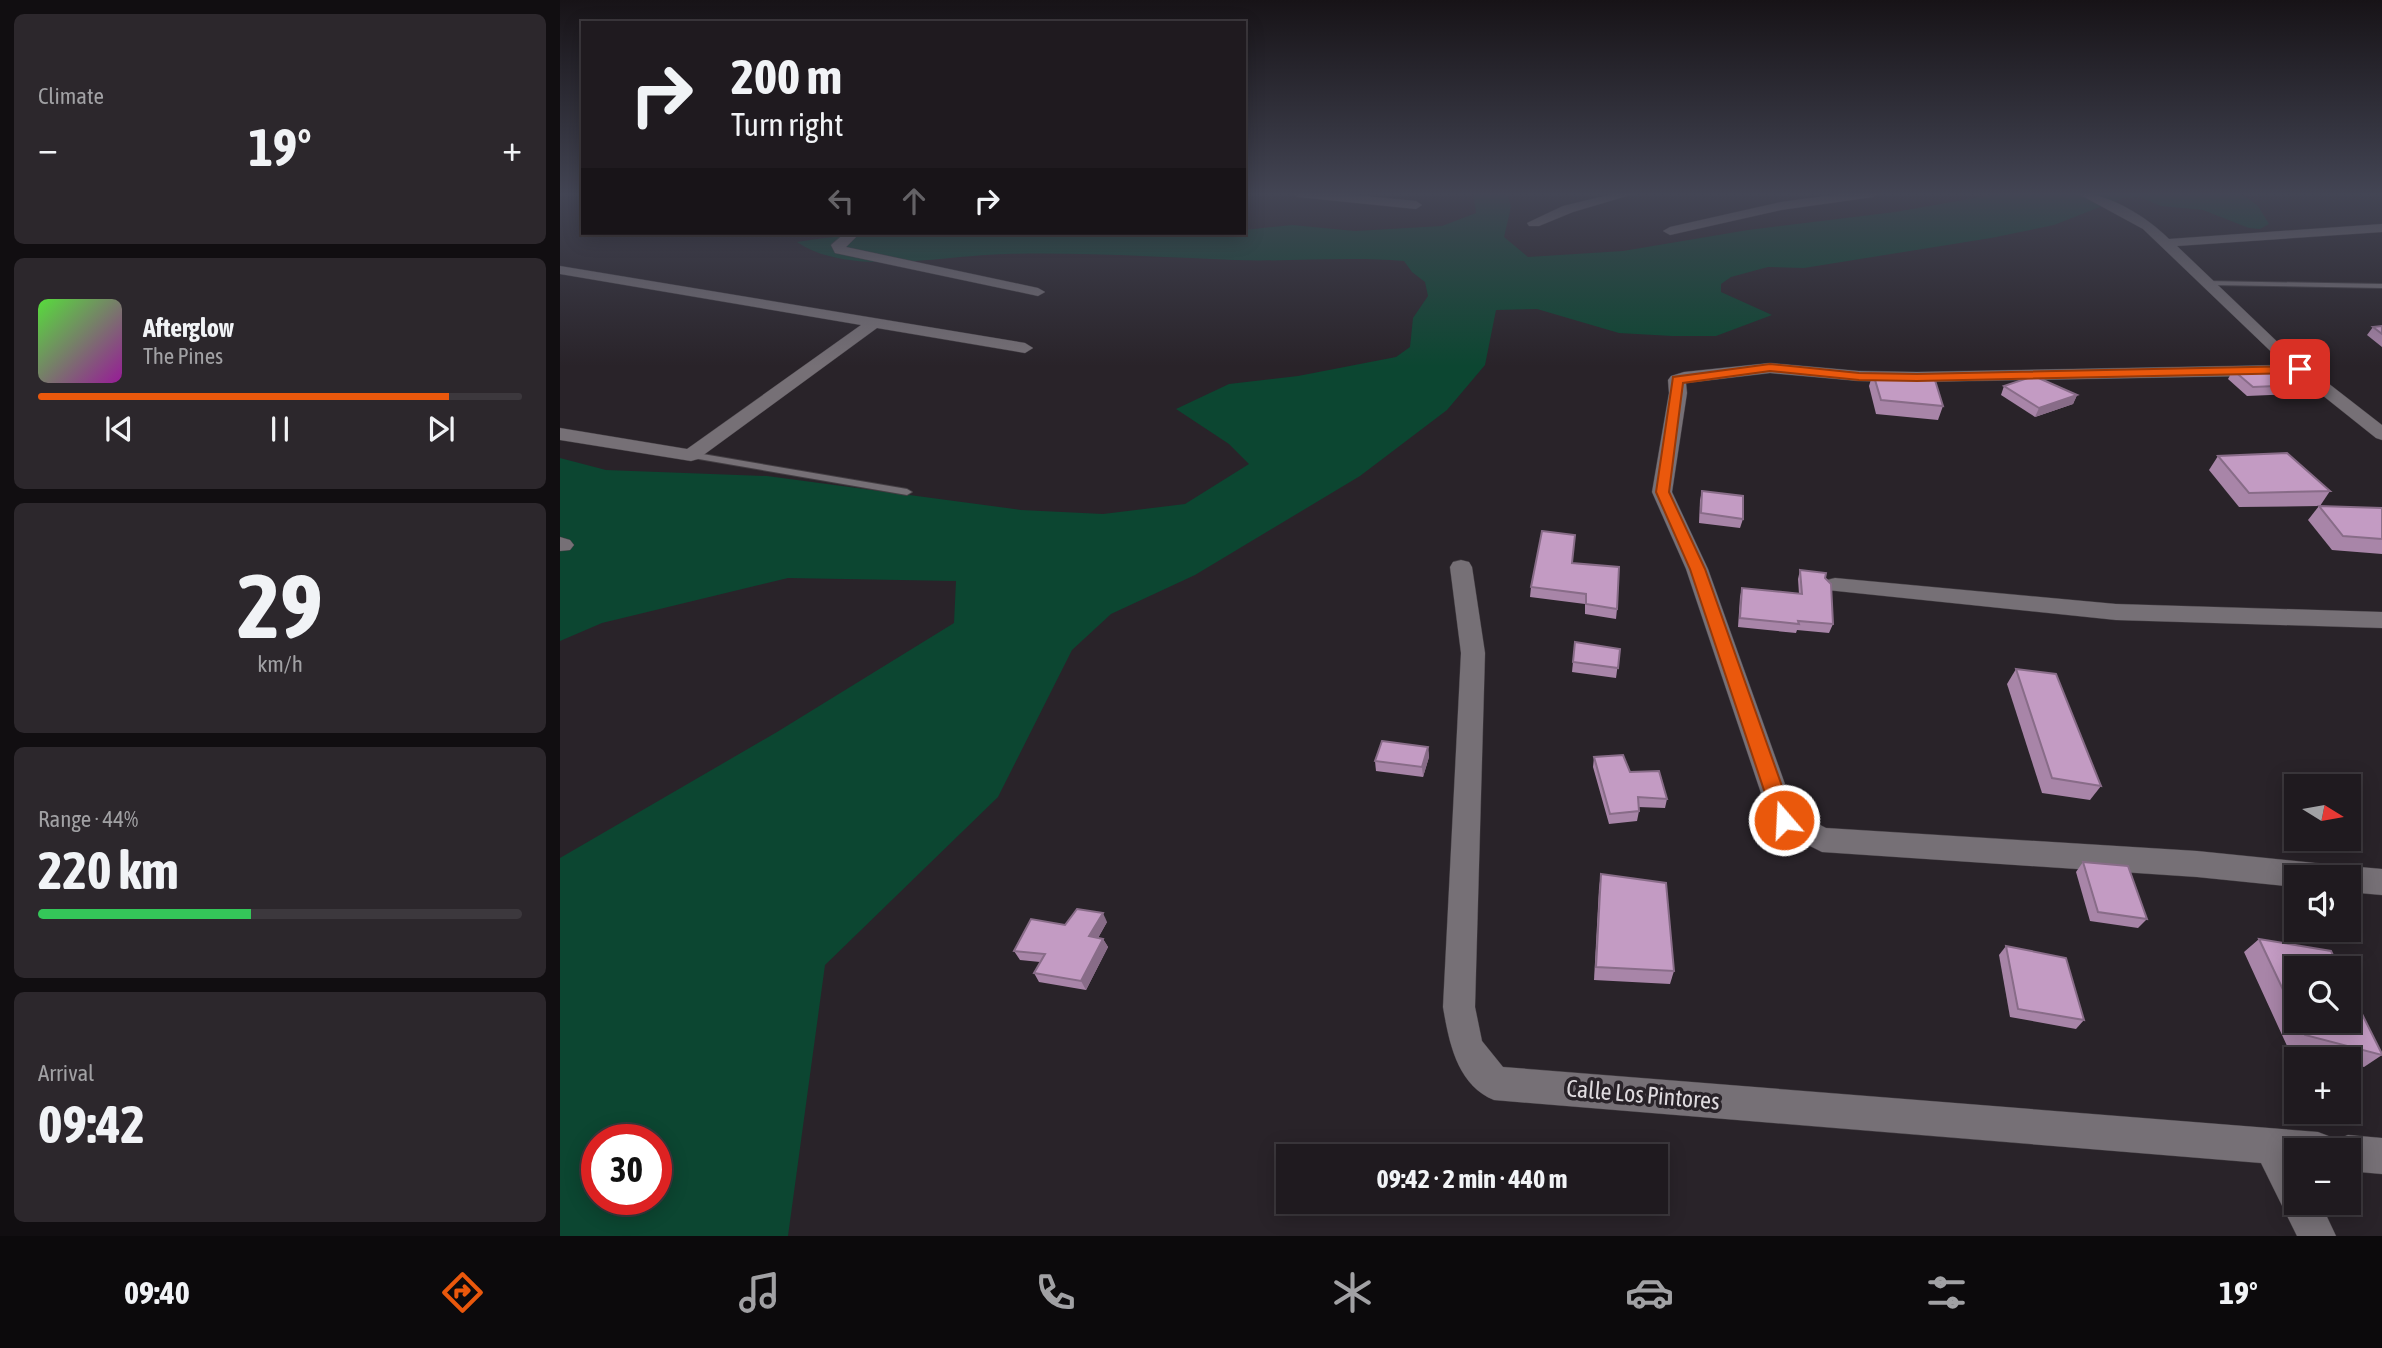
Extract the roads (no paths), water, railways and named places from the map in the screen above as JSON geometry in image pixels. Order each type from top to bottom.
[{"type":"street","points":[[843,251],[1038,292]]},
{"type":"street","points":[[2174,251],[2282,355],[2382,434]]},
{"type":"street","points":[[560,270],[1025,348]]},
{"type":"street","points":[[560,434],[691,455],[874,323]]},
{"type":"street","points":[[2284,873],[2197,864],[1822,840],[1784,820],[1697,569],[1662,492],[1678,393],[1677,380],[1690,376],[1770,368],[1859,376],[1917,377],[2300,369]]},
{"type":"street","points":[[2359,416],[2382,415]]},
{"type":"street","name":"Calle Los Pintores","points":[[1461,567],[1473,653],[1459,1007],[1467,1049],[1494,1083],[2284,1147]]},
{"type":"street","points":[[1835,585],[2116,612],[2382,620]]},
{"type":"street","points":[[2361,880],[2382,882]]},
{"type":"street","points":[[2271,1146],[2284,1171]]},
{"type":"street","points":[[2361,1154],[2382,1156]]},
{"type":"street","points":[[2306,1215],[2317,1236]]},
{"type":"lane","points":[[2210,283],[2382,286]]},
{"type":"lane","points":[[691,455],[907,492]]}]
